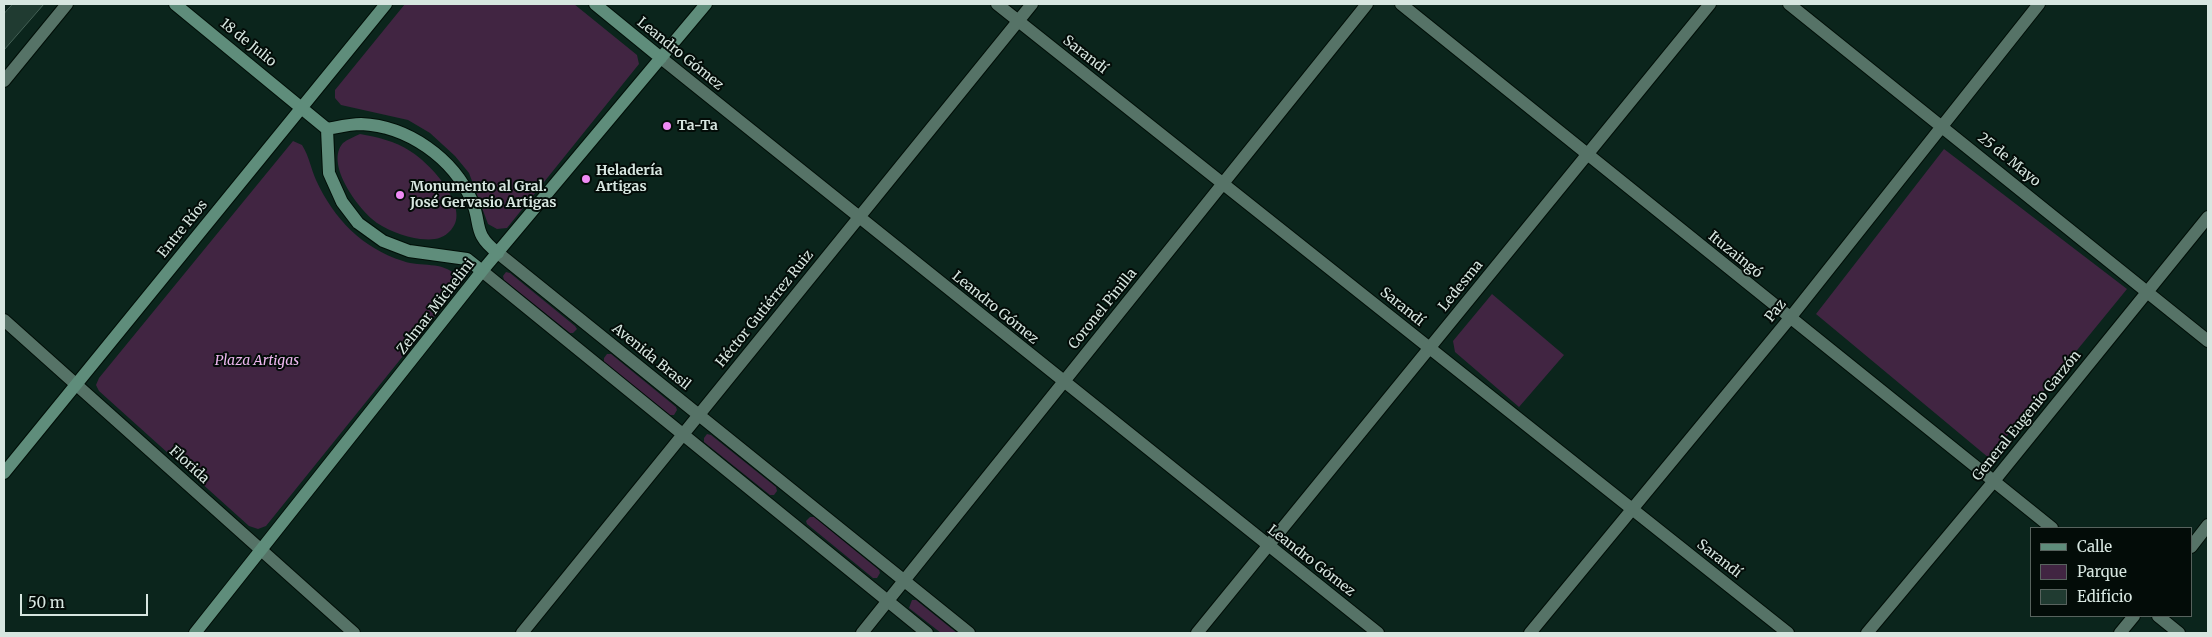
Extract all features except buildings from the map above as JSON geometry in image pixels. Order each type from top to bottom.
[{"type":"street","points":[[4,81],[67,4]]},
{"type":"street","name":"18 de Julio","points":[[175,4],[301,106]]},
{"type":"street","name":"Entre Ríos","points":[[4,473],[386,4]]},
{"type":"street","name":"Leandro Gómez","points":[[595,4],[1378,633]]},
{"type":"street","name":"Zelmar Michelini","points":[[195,633],[263,550],[482,271],[706,4]]},
{"type":"street","name":"Sarandí","points":[[997,4],[1788,633]]},
{"type":"street","name":"Héctor Gutiérrez Ruiz","points":[[522,633],[1032,4]]},
{"type":"street","name":"Coronel Pinilla","points":[[862,633],[1367,4]]},
{"type":"street","name":"Ituzaingó","points":[[1401,4],[1586,155],[2051,527]]},
{"type":"street","name":"Ledesma","points":[[1197,633],[1710,4]]},
{"type":"street","name":"25 de Mayo","points":[[1789,4],[2208,341]]},
{"type":"street","name":"Paz","points":[[1530,633],[1631,508],[1790,318],[2039,4]]},
{"type":"street","points":[[301,106],[327,129],[329,173],[342,202],[358,223],[383,241],[409,251],[467,259],[927,633]]},
{"type":"street","name":"Avenida Brasil","points":[[327,129],[361,124],[399,131],[431,150],[454,170],[472,202],[478,230],[484,243],[969,633]]},
{"type":"street","name":"General Eugenio Garzón","points":[[1867,633],[1994,481],[2146,291],[2208,217]]},
{"type":"street","name":"Florida","points":[[4,320],[354,633]]},
{"type":"street","points":[[2192,546],[2208,525]]},
{"type":"street","points":[[2120,633],[2133,617]]},
{"type":"street","points":[[2159,617],[2179,633]]},
{"type":"green space","points":[[405,4],[574,4],[637,55],[639,64],[507,228],[497,229],[488,224],[469,173],[455,156],[430,133],[408,120],[341,105],[335,98],[335,90]]},
{"type":"green space","points":[[360,134],[386,140],[404,148],[418,157],[437,175],[446,186],[456,210],[456,221],[448,233],[441,238],[420,239],[394,232],[382,226],[365,213],[345,183],[338,161],[338,151],[343,143]]},
{"type":"green space","name":"Plaza Artigas","points":[[293,141],[302,145],[316,180],[331,207],[362,240],[403,261],[438,266],[451,271],[457,276],[453,294],[266,526],[258,529],[249,526],[99,391],[96,385],[99,378]]},
{"type":"green space","points":[[1944,149],[2127,289],[1989,458],[1816,314]]},
{"type":"green space","points":[[506,272],[510,273],[577,329],[570,333],[504,280],[503,276]]},
{"type":"green space","points":[[1492,294],[1564,355],[1519,407],[1455,352],[1453,341]]},
{"type":"green space","points":[[607,354],[611,354],[676,407],[677,410],[674,415],[670,415],[604,362]]},
{"type":"green space","points":[[707,434],[711,435],[776,487],[777,491],[774,495],[770,495],[704,442]]},
{"type":"green space","points":[[810,517],[814,517],[879,570],[880,573],[877,578],[873,578],[807,524],[806,521]]},
{"type":"green space","points":[[912,600],[916,600],[957,633],[941,633],[909,608]]},
{"type":"place","name":"Ta-Ta","points":[[667,126]]},
{"type":"place","name":"Heladería Artigas","points":[[586,179]]},
{"type":"place","name":"Monumento al Gral. José Gervasio Artigas","points":[[400,195]]}]
